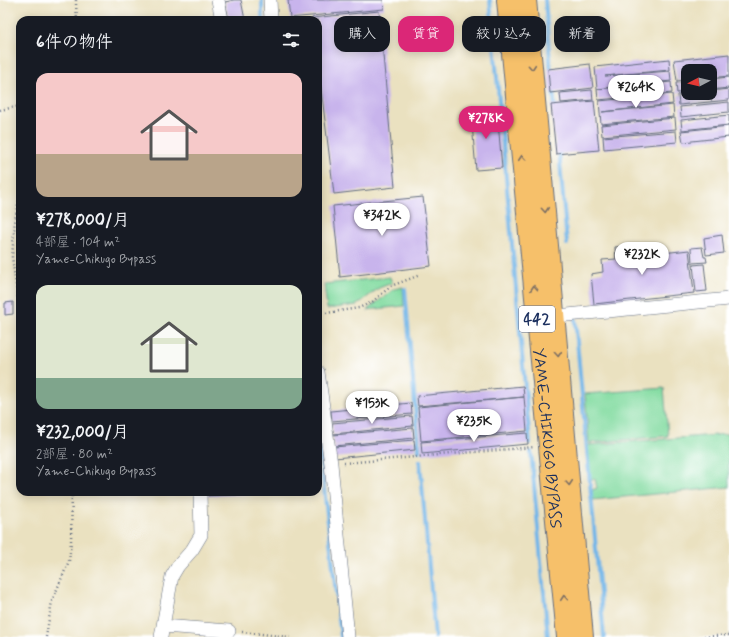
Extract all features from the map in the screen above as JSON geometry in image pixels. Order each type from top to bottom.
[{"type":"highway","name":"YAME-CHIKUGO BYPASS","points":[[507,0],[583,637]]},
{"type":"highway","name":"YAME-CHIKUGO BYPASS","points":[[526,0],[546,317],[550,446],[567,637]]},
{"type":"street","points":[[218,0],[221,16]]},
{"type":"street","points":[[270,0],[271,16]]},
{"type":"street","points":[[546,317],[729,299]]},
{"type":"street","points":[[322,400],[331,464],[348,637]]},
{"type":"street","points":[[200,496],[201,535],[192,550],[178,566],[172,576],[162,632],[229,631]]},
{"type":"path","points":[[76,0],[77,16]]},
{"type":"path","points":[[0,110],[16,107]]},
{"type":"path","points":[[16,215],[12,257],[16,285]]},
{"type":"path","points":[[326,313],[359,308],[372,302],[391,286],[420,275]]},
{"type":"path","points":[[331,464],[550,446]]},
{"type":"path","points":[[46,637],[52,602],[69,561],[72,496]]},
{"type":"path","points":[[229,631],[290,637]]},
{"type":"path","points":[[704,637],[729,635]]},
{"type":"green space","points":[[390,277],[392,283],[379,288],[357,305],[327,309],[324,284]]},
{"type":"green space","points":[[403,287],[404,306],[367,310],[394,289]]},
{"type":"green space","points":[[664,388],[668,436],[589,443],[585,394]]},
{"type":"green space","points":[[729,434],[729,487],[592,500],[592,490],[597,488],[595,479],[590,479],[587,445]]},
{"type":"building","points":[[241,0],[244,16],[228,16],[225,2]]},
{"type":"building","points":[[288,0],[383,0],[384,9],[311,16],[290,16]]},
{"type":"building","points":[[379,11],[379,16],[334,16],[334,52],[383,52],[395,187],[334,194],[322,96],[322,17]]},
{"type":"building","points":[[729,54],[729,76],[717,77],[717,64],[681,64],[681,81],[677,81],[674,60]]},
{"type":"building","points":[[669,59],[670,70],[605,76],[670,71],[671,81],[597,89],[595,67]]},
{"type":"building","points":[[590,64],[593,88],[550,93],[548,69]]},
{"type":"building","points":[[729,77],[729,88],[717,89],[717,78]]},
{"type":"building","points":[[671,82],[672,93],[598,100],[597,89]]},
{"type":"building","points":[[676,83],[681,83],[681,93],[677,93]]},
{"type":"building","points":[[729,89],[729,100],[679,105],[678,95],[681,95],[681,100],[717,100],[717,90]]},
{"type":"building","points":[[592,90],[593,100],[561,103],[560,93]]},
{"type":"building","points":[[672,94],[673,104],[602,112],[673,105],[674,117],[601,124],[599,101]]},
{"type":"building","points":[[594,101],[599,150],[556,154],[551,105]]},
{"type":"building","points":[[729,102],[729,112],[681,117],[680,107]]},
{"type":"building","points":[[497,110],[502,168],[476,170],[471,112]]},
{"type":"building","points":[[729,115],[729,125],[682,130],[681,120]]},
{"type":"building","points":[[675,118],[676,129],[602,136],[601,125]]},
{"type":"building","points":[[729,126],[729,137],[683,142],[681,131]]},
{"type":"building","points":[[676,131],[677,142],[604,149],[603,137]]},
{"type":"building","points":[[423,197],[431,266],[340,277],[333,206]]},
{"type":"building","points":[[722,235],[724,253],[706,255],[704,238]]},
{"type":"building","points":[[644,244],[645,255],[689,250],[694,293],[594,304],[591,274],[603,272],[602,260],[616,259],[615,247]]},
{"type":"building","points":[[702,247],[704,257],[706,257],[707,262],[692,263],[691,248]]},
{"type":"building","points":[[704,264],[707,291],[696,292],[693,265]]},
{"type":"building","points":[[13,302],[13,314],[5,315],[5,303]]},
{"type":"building","points":[[523,386],[524,397],[418,406],[417,396]]},
{"type":"building","points":[[524,397],[527,431],[421,441],[418,407]]},
{"type":"building","points":[[411,403],[412,414],[332,421],[331,411]]},
{"type":"building","points":[[412,416],[413,426],[333,434],[332,423]]},
{"type":"building","points":[[413,428],[414,438],[334,446],[333,435]]},
{"type":"building","points":[[527,433],[528,444],[422,454],[421,442]]},
{"type":"building","points":[[414,440],[415,450],[335,458],[334,447]]},
{"type":"waterway","points":[[262,0],[262,16]]},
{"type":"waterway","points":[[490,0],[530,443]]},
{"type":"waterway","points":[[545,0],[551,73]]},
{"type":"waterway","points":[[553,88],[555,109]]},
{"type":"waterway","points":[[559,150],[567,244]]},
{"type":"waterway","points":[[405,289],[419,451]]},
{"type":"waterway","points":[[575,319],[604,637]]},
{"type":"waterway","points":[[531,452],[548,637]]},
{"type":"waterway","points":[[420,461],[435,637]]},
{"type":"waterway","points":[[322,470],[341,637]]}]
